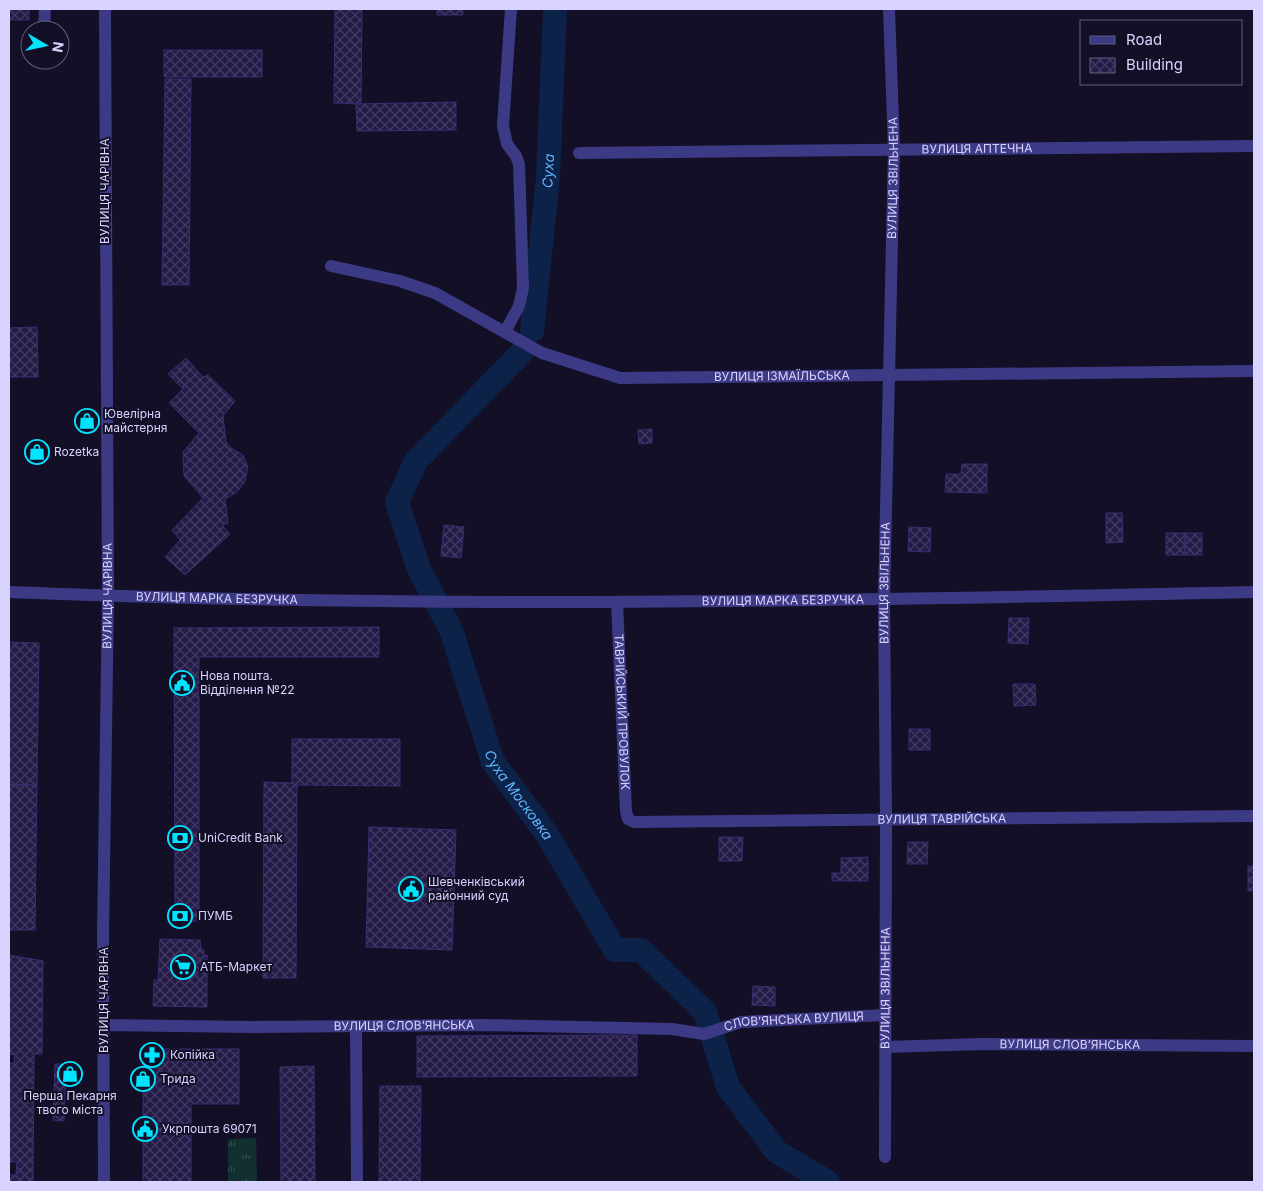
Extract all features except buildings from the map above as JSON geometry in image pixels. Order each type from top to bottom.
[{"type":"street","name":"ВУЛИЦЯ ЧАРІВНА","points":[[104,9],[108,596],[103,936],[104,1182]]},
{"type":"street","points":[[505,332],[519,306],[523,288],[519,164],[516,156],[507,144],[503,126],[511,9]]},
{"type":"street","name":"ВУЛИЦЯ ЗВІЛЬНЕНА","points":[[885,1157],[886,818],[884,600],[894,149],[889,9]]},
{"type":"street","name":"ВУЛИЦЯ АПТЕЧНА","points":[[579,153],[1254,146]]},
{"type":"street","name":"ВУЛИЦЯ ІЗМАЇЛЬСЬКА","points":[[332,266],[400,281],[434,294],[542,353],[620,378],[1254,371]]},
{"type":"street","name":"ВУЛИЦЯ МАРКА БЕЗРУЧКА","points":[[9,592],[423,603],[884,600],[1254,592]]},
{"type":"street","name":"ТАВРІЙСЬКИЙ ПРОВУЛОК","points":[[617,602],[626,812],[630,820]]},
{"type":"street","name":"ВУЛИЦЯ ТАВРІЙСЬКА","points":[[630,820],[637,822],[886,818],[1254,816]]},
{"type":"street","name":"СЛОВ’ЯНСЬКА ВУЛИЦЯ","points":[[704,1034],[741,1022],[885,1015]]},
{"type":"street","name":"ВУЛИЦЯ СЛОВ’ЯНСЬКА","points":[[104,1025],[356,1027],[483,1025],[672,1029],[704,1034]]},
{"type":"street","points":[[356,1027],[357,1182]]},
{"type":"street","name":"ВУЛИЦЯ СЛОВ’ЯНСЬКА","points":[[884,1047],[982,1044],[1254,1046]]},
{"type":"green space","points":[[256,1138],[257,1182],[228,1182],[228,1139]]},
{"type":"waterway","name":"Суха","points":[[532,331],[548,178],[555,9]]},
{"type":"waterway","name":"Суха Московка","points":[[523,351],[416,461],[397,502],[419,569],[451,630],[493,762],[546,833],[615,950],[641,950],[705,1012],[728,1087],[777,1152],[828,1182]]},
{"type":"place","name":"Ювелірна майстерня","points":[[87,421]]},
{"type":"place","name":"Rozetka","points":[[37,452]]},
{"type":"place","name":"Нова пошта. Відділення №22","points":[[182,683]]},
{"type":"place","name":"UniCredit Bank","points":[[180,838]]},
{"type":"place","name":"Шевченківський районний суд","points":[[411,889]]},
{"type":"place","name":"ПУМБ","points":[[180,916]]},
{"type":"place","name":"АТБ-Маркет","points":[[183,967]]},
{"type":"place","name":"Копійка","points":[[152,1055]]},
{"type":"place","name":"Перша Пекарня твого міста","points":[[70,1074]]},
{"type":"place","name":"Трида","points":[[143,1079]]},
{"type":"place","name":"Укрпошта 69071","points":[[145,1129]]}]
